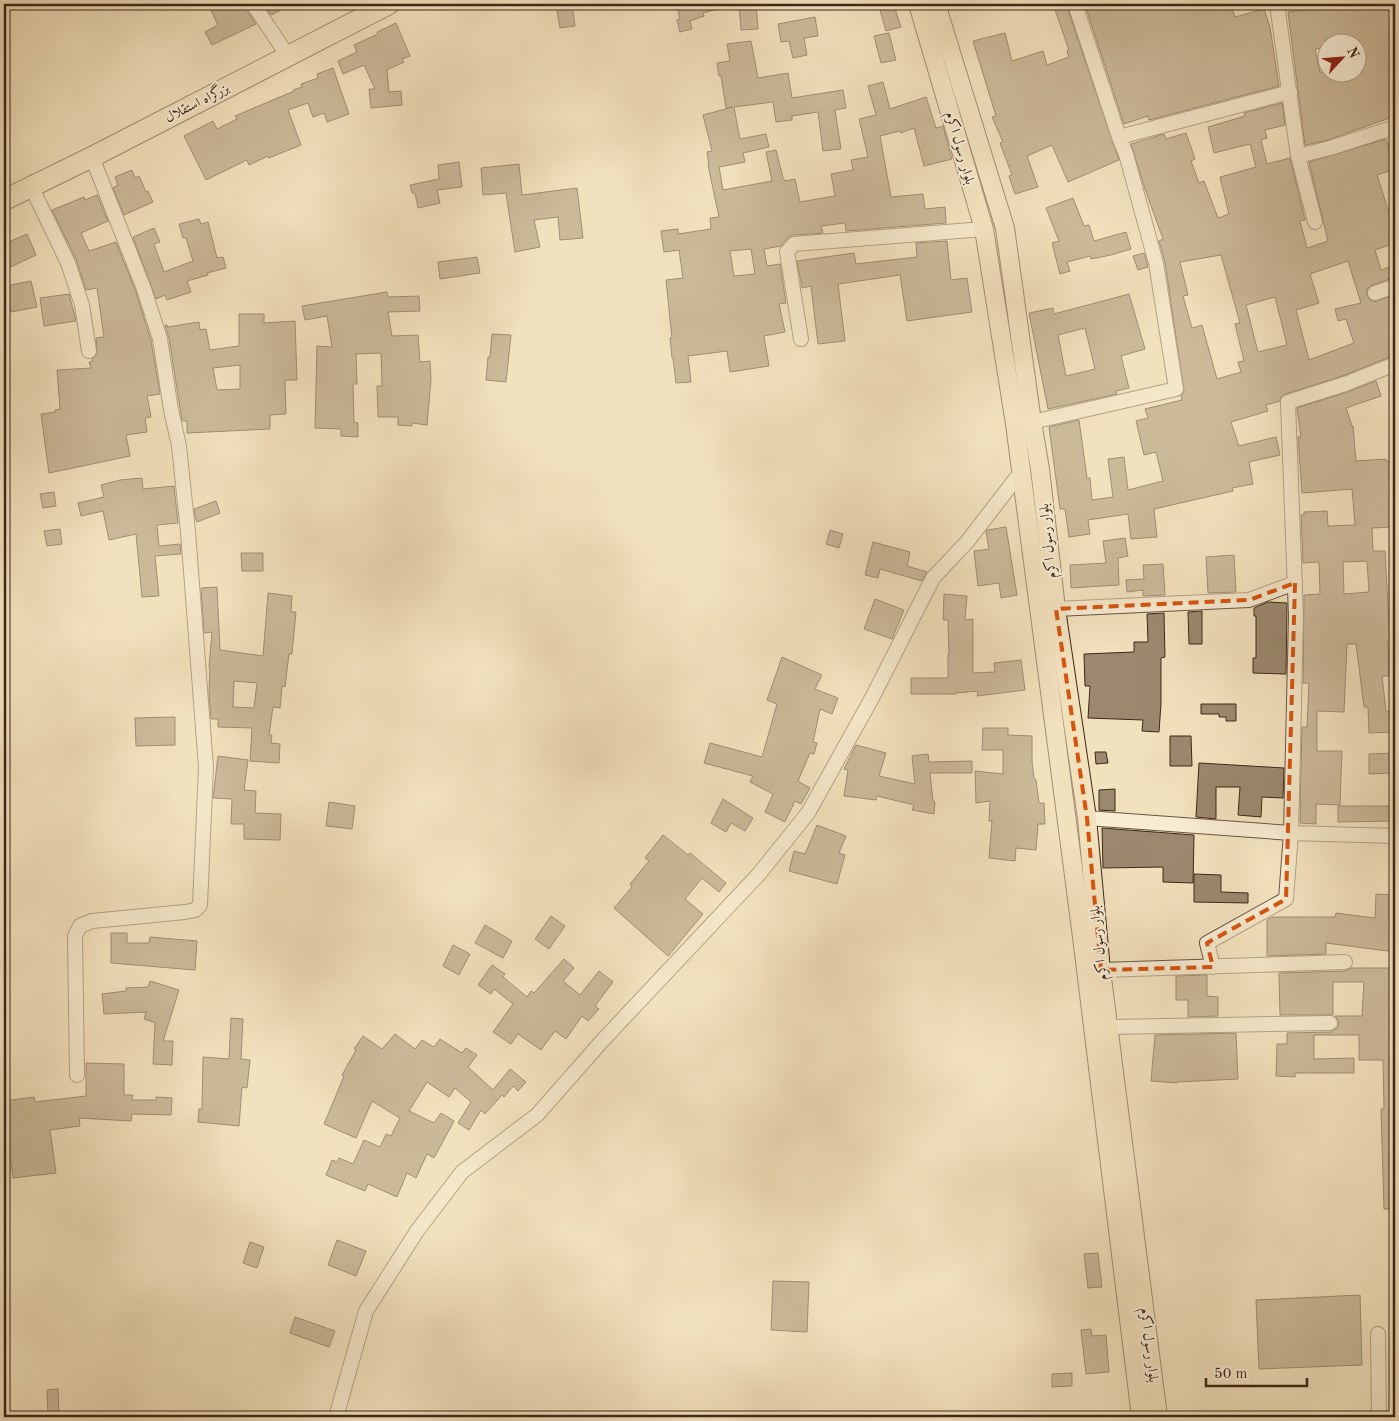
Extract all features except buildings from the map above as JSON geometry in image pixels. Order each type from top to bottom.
[{"type":"highway","name":"بزرگراه استقلال","points":[[4,200],[92,157],[389,4]]},
{"type":"main road","name":"بلوار رسول اکرم","points":[[918,4],[984,229],[1015,424],[1082,936],[1141,1417]]},
{"type":"main road","name":"بلوار رسول اکرم","points":[[936,4],[1006,228],[1040,469],[1056,610],[1087,818],[1101,970],[1110,1027],[1158,1417]]},
{"type":"main road","points":[[1021,472],[1040,469]]},
{"type":"street","points":[[253,4],[288,56]]},
{"type":"street","points":[[1032,422],[1176,389],[1156,263],[1126,154],[1075,4]]},
{"type":"street","points":[[1277,4],[1298,156],[1315,222]]},
{"type":"street","points":[[1119,137],[1290,92]]},
{"type":"street","points":[[1298,156],[1395,127]]},
{"type":"street","points":[[77,1075],[76,936],[80,926],[92,920],[185,912],[194,910],[200,905],[206,767],[179,446],[171,410],[160,339],[144,289],[92,157]]},
{"type":"street","points":[[32,186],[68,263],[82,305],[89,351]]},
{"type":"street","points":[[801,339],[787,252],[794,244],[984,229]]},
{"type":"street","points":[[1375,293],[1395,286]]},
{"type":"street","points":[[1213,967],[1207,943],[1286,898],[1291,833],[1296,616],[1288,402],[1344,384],[1395,364]]},
{"type":"street","points":[[338,1417],[338,1410],[366,1311],[418,1231],[462,1172],[537,1115],[603,1040],[766,866],[808,812],[872,698],[933,578],[967,542],[1021,472]]},
{"type":"street","points":[[1056,610],[1248,600],[1295,583]]},
{"type":"street","points":[[1087,818],[1291,833],[1395,836]]},
{"type":"street","points":[[1101,970],[1345,962]]},
{"type":"street","points":[[1110,1027],[1330,1023]]},
{"type":"street","points":[[1378,1334],[1379,1417]]},
{"type":"highlighted area","points":[[1295,583],[1286,899],[1207,943],[1213,967],[1101,970],[1087,818],[1056,609],[1249,600]]}]
